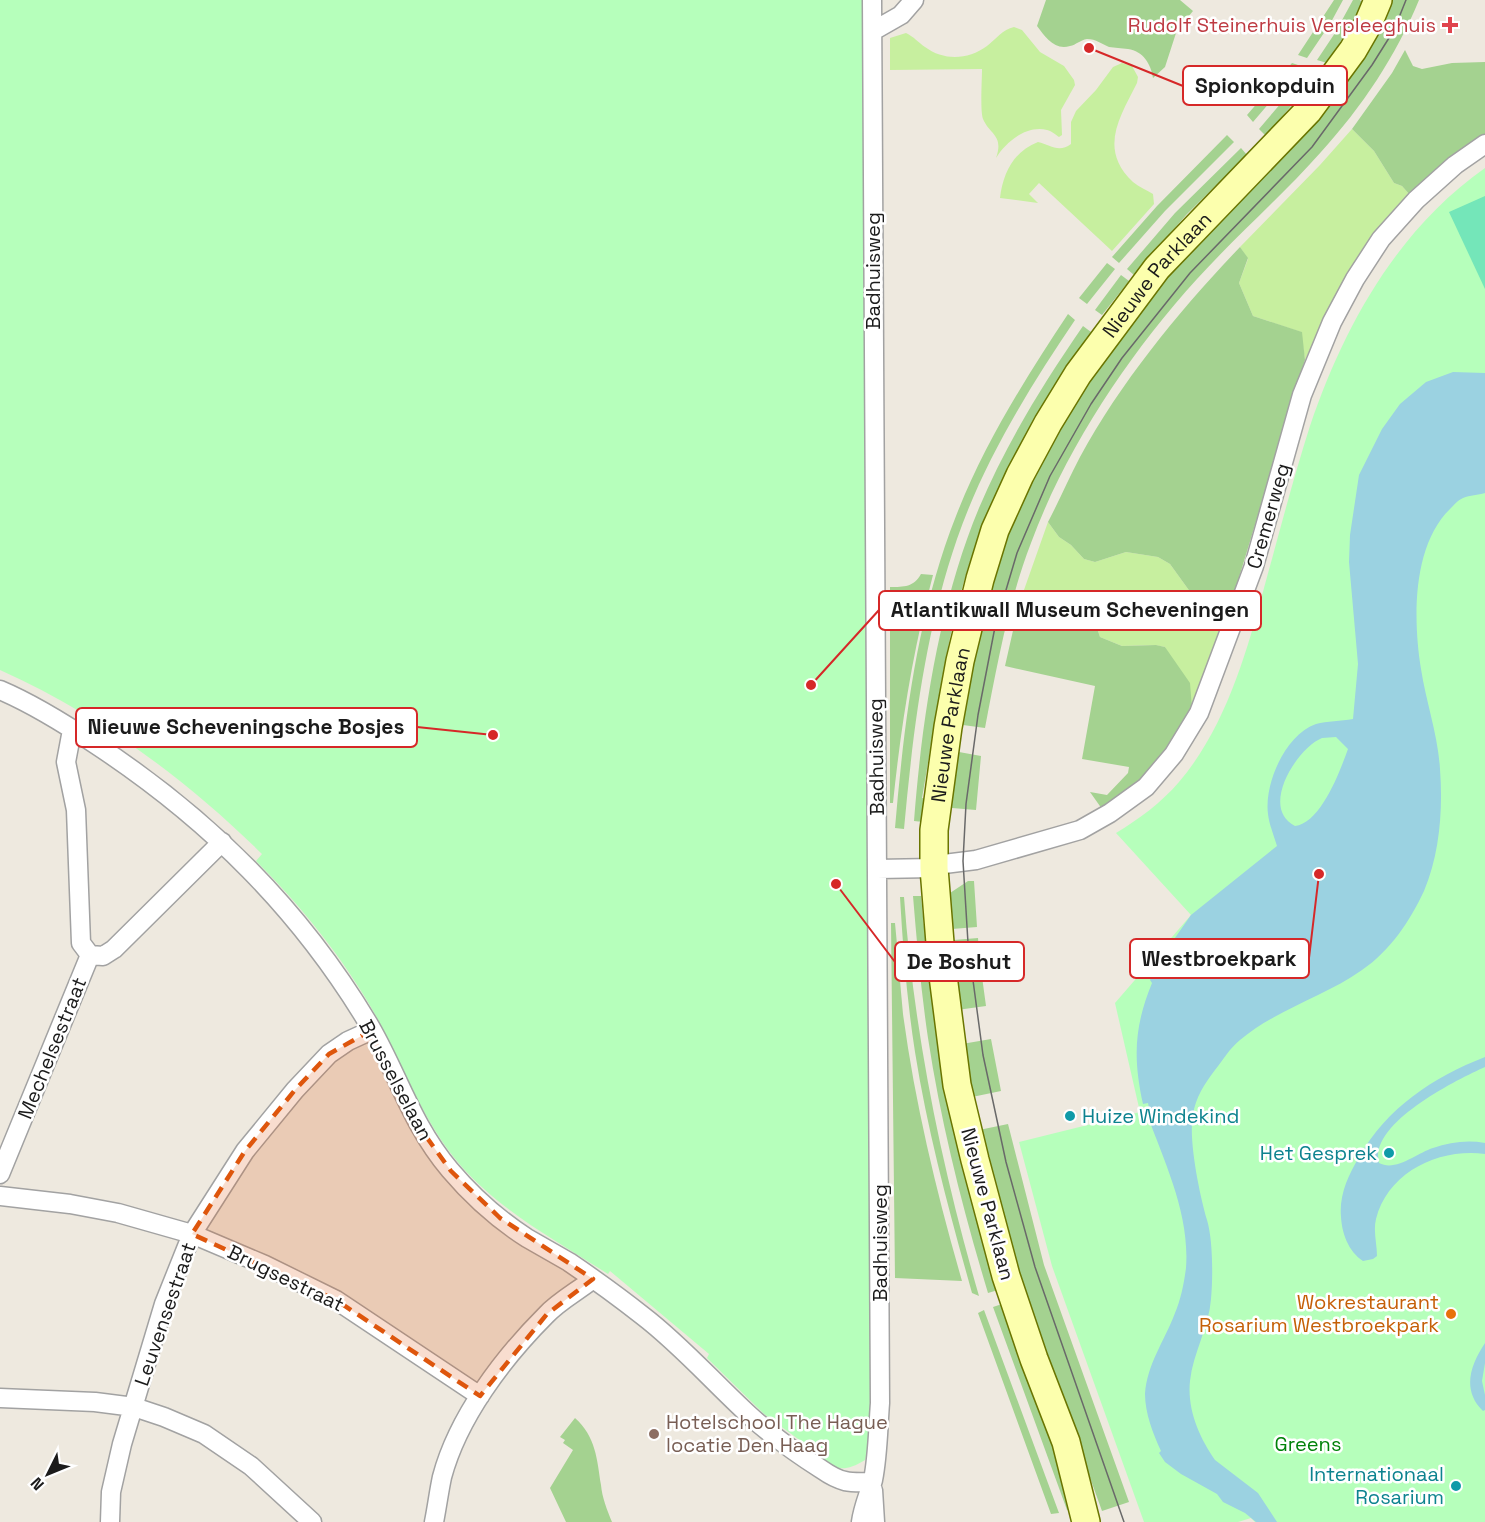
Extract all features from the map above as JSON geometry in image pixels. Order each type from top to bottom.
[{"type":"main road","name":"Nieuwe Parklaan","points":[[1100,1522],[1034,1359],[1006,1276],[959,1094],[942,968],[934,868],[934,830],[948,727],[960,661],[980,579],[995,530],[1020,475],[1078,374],[1157,268],[1308,111],[1353,50],[1378,0]]},
{"type":"main road","name":"Nieuwe Parklaan","points":[[1071,1455],[1086,1522]]},
{"type":"street","name":"Badhuisweg","points":[[872,0],[880,1403],[872,1482],[875,1522]]},
{"type":"street","points":[[873,31],[901,15],[914,0]]},
{"type":"street","name":"Cremerweg","points":[[877,869],[934,868],[944,864],[976,860],[1080,830],[1110,813],[1146,787],[1174,754],[1199,713],[1254,566],[1302,396],[1332,322],[1355,279],[1381,239],[1416,200],[1455,165],[1485,144]]},
{"type":"street","name":"Brusselselaan","points":[[0,690],[72,730],[153,785],[222,842],[254,873],[304,930],[328,962],[372,1030],[417,1124],[451,1171],[500,1218],[593,1279],[646,1318],[696,1362],[749,1415],[783,1442],[824,1471],[846,1483],[872,1482]]},
{"type":"street","name":"Mechelsestraat","points":[[72,730],[66,762],[76,810],[81,943],[90,956]]},
{"type":"street","name":"Mechelsestraat","points":[[90,956],[103,956],[114,950],[222,842]]},
{"type":"street","name":"Mechelsestraat","points":[[0,1174],[90,956]]},
{"type":"street","name":"Leuvensestraat","points":[[110,1522],[111,1492],[122,1444],[164,1304],[192,1234],[245,1151],[295,1090],[329,1053],[372,1030]]},
{"type":"street","name":"Brugsestraat","points":[[0,1196],[70,1204],[118,1213],[192,1234],[265,1265],[336,1300],[480,1396]]},
{"type":"street","points":[[434,1522],[443,1476],[462,1427],[480,1396],[547,1314],[593,1279]]},
{"type":"street","points":[[0,1398],[95,1402],[134,1407],[204,1434],[251,1466],[312,1522]]},
{"type":"street","name":"Badhuisweg","points":[[861,1522],[862,1511],[872,1482]]},
{"type":"highlighted area","points":[[372,1030],[417,1124],[451,1171],[500,1218],[593,1279],[547,1314],[480,1396],[336,1300],[192,1234],[245,1151],[295,1090],[329,1054]]},
{"type":"green space","points":[[0,0],[865,0],[873,1271],[869,1271],[870,1421],[865,1460],[842,1468],[818,1460],[820,1455],[764,1414],[707,1358],[709,1354],[610,1271],[608,1274],[531,1225],[477,1183],[448,1149],[425,1113],[376,1016],[350,974],[306,915],[256,861],[262,854],[203,800],[139,750],[72,707],[0,670]]},
{"type":"green space","points":[[1046,0],[1180,0],[1193,11],[1177,30],[1165,67],[1153,78],[1145,59],[1133,50],[1109,47],[1090,39],[1065,47],[1055,45],[1037,26]]},
{"type":"green space","points":[[1334,0],[1343,0],[1330,24],[1307,58],[1298,55]]},
{"type":"green space","points":[[1353,0],[1360,0],[1364,5],[1327,63],[1317,60],[1335,33]]},
{"type":"green space","points":[[1387,0],[1419,0],[1389,61],[1364,99],[1306,168],[1212,263],[1172,308],[1124,370],[1081,437],[1045,507],[1023,566],[1004,635],[985,728],[963,725],[959,718],[988,583],[1024,484],[1086,379]]},
{"type":"green space","points":[[1014,27],[1022,30],[1040,52],[1064,66],[1075,85],[1061,110],[1062,135],[1059,137],[1049,131],[1039,129],[1024,132],[1005,146],[996,158],[997,140],[982,115],[982,69],[890,70],[890,38],[906,33],[932,52],[956,57],[980,51],[1003,32]]},
{"type":"green space","points":[[1405,50],[1413,66],[1422,69],[1452,63],[1485,62],[1485,134],[1410,195],[1402,186],[1394,183],[1374,151],[1352,129],[1392,73]]},
{"type":"green space","points":[[1122,63],[1132,66],[1138,77],[1119,121],[1114,145],[1116,157],[1122,170],[1133,182],[1153,194],[1154,204],[1112,251],[1039,183],[1029,194],[1038,203],[1000,198],[1007,172],[1022,151],[1038,142],[1058,148],[1071,144],[1071,122],[1076,111],[1113,67]]},
{"type":"green space","points":[[1292,63],[1301,66],[1253,122],[1247,115]]},
{"type":"green space","points":[[1311,68],[1320,71],[1266,136],[1259,129]]},
{"type":"green space","points":[[1352,129],[1374,151],[1394,183],[1402,186],[1410,195],[1326,316],[1305,360],[1301,332],[1253,316],[1239,283],[1248,259],[1240,247]]},
{"type":"green space","points":[[1227,135],[1234,142],[1165,211],[1119,263],[1112,257],[1157,206]]},
{"type":"green space","points":[[1241,148],[1247,155],[1187,214],[1134,275],[1127,269],[1175,213]]},
{"type":"green space","name":"Greens","points":[[1485,168],[1485,1522],[1255,1522],[1251,1518],[1238,1522],[1144,1522],[1052,1266],[1019,1142],[1140,1112],[1115,1003],[1191,915],[1116,833],[1149,810],[1179,782],[1195,761],[1221,715],[1250,639],[1310,426],[1339,352],[1357,317],[1377,283],[1425,220]]},
{"type":"green space","points":[[1485,196],[1485,289],[1449,212]]},
{"type":"green space","points":[[1240,247],[1248,258],[1239,283],[1253,316],[1302,332],[1305,360],[1231,604],[1207,597],[1196,600],[1170,564],[1158,557],[1126,552],[1095,562],[1084,559],[1071,545],[1059,537],[1048,522],[1096,428],[1133,373],[1174,321]]},
{"type":"green space","points":[[1107,263],[1115,269],[1087,304],[1079,298]]},
{"type":"green space","points":[[1121,275],[1129,281],[1102,315],[1095,310]]},
{"type":"green space","points":[[1068,314],[1075,320],[1041,372],[994,453],[957,539],[936,610],[922,682],[904,829],[895,828],[914,670],[931,592],[943,554],[967,489],[992,438],[1021,387]]},
{"type":"green space","points":[[1083,326],[1091,332],[1027,434],[999,488],[976,544],[950,638],[922,798],[926,799],[923,822],[914,821],[922,742],[935,662],[953,583],[965,545],[979,508],[1013,438]]},
{"type":"green space","points":[[1048,522],[1059,537],[1071,545],[1084,559],[1095,562],[1126,552],[1158,557],[1170,564],[1196,600],[1207,597],[1231,604],[1192,708],[1165,647],[1122,646],[1100,637],[1096,625],[1071,611],[1019,604]]},
{"type":"green space","points":[[921,574],[933,575],[904,716],[893,803],[890,803],[890,587],[908,585],[915,582]]},
{"type":"green space","points":[[1019,604],[1071,611],[1096,625],[1100,637],[1122,646],[1165,647],[1190,683],[1192,708],[1174,740],[1139,782],[1102,809],[1090,792],[1107,795],[1128,773],[1129,767],[1082,759],[1095,686],[1005,666]]},
{"type":"green space","points":[[959,752],[981,756],[976,810],[952,808],[948,804],[953,756]]},
{"type":"green space","points":[[968,881],[974,881],[977,927],[952,929],[947,924],[945,893],[950,893]]},
{"type":"green space","points":[[913,896],[921,896],[933,996],[949,1094],[971,1192],[998,1290],[988,1293],[961,1199],[939,1102],[919,967]]},
{"type":"green space","points":[[900,897],[904,897],[915,998],[931,1098],[953,1198],[979,1296],[972,1293],[926,1113],[910,1014]]},
{"type":"green space","points":[[891,923],[895,923],[903,1014],[920,1115],[962,1281],[895,1278]]},
{"type":"green space","points":[[978,938],[979,951],[955,953],[949,948],[954,940]]},
{"type":"green space","points":[[980,962],[986,1006],[957,1010],[952,972],[957,965]]},
{"type":"green space","points":[[991,1039],[1001,1091],[972,1097],[962,1044]]},
{"type":"green space","points":[[1008,1124],[1044,1265],[1129,1502],[1102,1511],[1017,1275],[979,1130]]},
{"type":"green space","points":[[1002,1304],[1076,1507],[1067,1510],[993,1307]]},
{"type":"green space","points":[[984,1310],[1059,1513],[1051,1514],[978,1313]]},
{"type":"green space","points":[[575,1418],[587,1433],[594,1449],[602,1494],[612,1522],[566,1522],[550,1488],[573,1450],[563,1443],[565,1440],[560,1437]]},
{"type":"water","points":[[1453,372],[1485,373],[1485,493],[1459,500],[1438,524],[1428,543],[1418,584],[1418,650],[1437,744],[1441,784],[1439,831],[1434,862],[1424,891],[1412,913],[1382,954],[1362,970],[1269,1020],[1240,1040],[1204,1085],[1193,1115],[1193,1153],[1209,1228],[1212,1290],[1210,1309],[1194,1360],[1190,1381],[1190,1402],[1199,1432],[1215,1460],[1258,1493],[1277,1522],[1256,1522],[1245,1513],[1223,1502],[1217,1494],[1181,1474],[1165,1462],[1159,1453],[1161,1451],[1148,1416],[1145,1401],[1146,1383],[1179,1302],[1186,1268],[1186,1248],[1175,1190],[1147,1114],[1150,1113],[1148,1103],[1143,1104],[1137,1057],[1139,1028],[1152,983],[1150,980],[1156,965],[1191,915],[1277,846],[1269,818],[1269,789],[1286,749],[1295,738],[1316,724],[1353,719],[1358,664],[1349,562],[1350,535],[1359,475],[1382,429],[1400,404],[1426,382]],"holes":[[[1336,737],[1348,749],[1335,782],[1313,816],[1295,826],[1285,817],[1281,806],[1281,793],[1286,779],[1293,765],[1312,744],[1322,738]]]},
{"type":"water","points":[[1485,1057],[1485,1067],[1436,1093],[1400,1119],[1387,1133],[1379,1148],[1379,1163],[1399,1164],[1433,1148],[1459,1142],[1485,1143],[1485,1154],[1450,1155],[1433,1160],[1404,1176],[1382,1202],[1376,1219],[1377,1256],[1363,1261],[1353,1252],[1347,1241],[1341,1217],[1341,1201],[1345,1186],[1359,1157],[1383,1124],[1413,1096],[1447,1074]]},
{"type":"water","points":[[1485,1343],[1482,1381],[1485,1410],[1483,1411],[1472,1394],[1470,1377],[1472,1368]]},
{"type":"tram line","points":[[1124,1522],[1035,1267],[1006,1162],[983,1055],[968,943],[963,861],[966,804],[978,715],[995,627],[1017,553],[1050,476],[1091,404],[1122,358],[1190,273],[1312,147],[1372,65],[1394,30],[1406,0]]},
{"type":"place","name":"Rudolf Steinerhuis Verpleeghuis","points":[[1450,25]]},
{"type":"place","name":"Spionkopduin","points":[[1089,48]]},
{"type":"place","name":"Atlantikwall Museum Scheveningen","points":[[811,685]]},
{"type":"place","name":"Nieuwe Scheveningsche Bosjes","points":[[493,735]]},
{"type":"place","name":"Westbroekpark","points":[[1319,874]]},
{"type":"place","name":"De Boshut","points":[[836,884]]},
{"type":"place","name":"Huize Windekind","points":[[1070,1116]]},
{"type":"place","name":"Het Gesprek","points":[[1389,1153]]},
{"type":"place","name":"Wokrestaurant Rosarium Westbroekpark","points":[[1451,1314]]},
{"type":"place","name":"Hotelschool The Hague locatie Den Haag","points":[[654,1434]]},
{"type":"place","name":"Internationaal Rosarium","points":[[1456,1486]]}]
